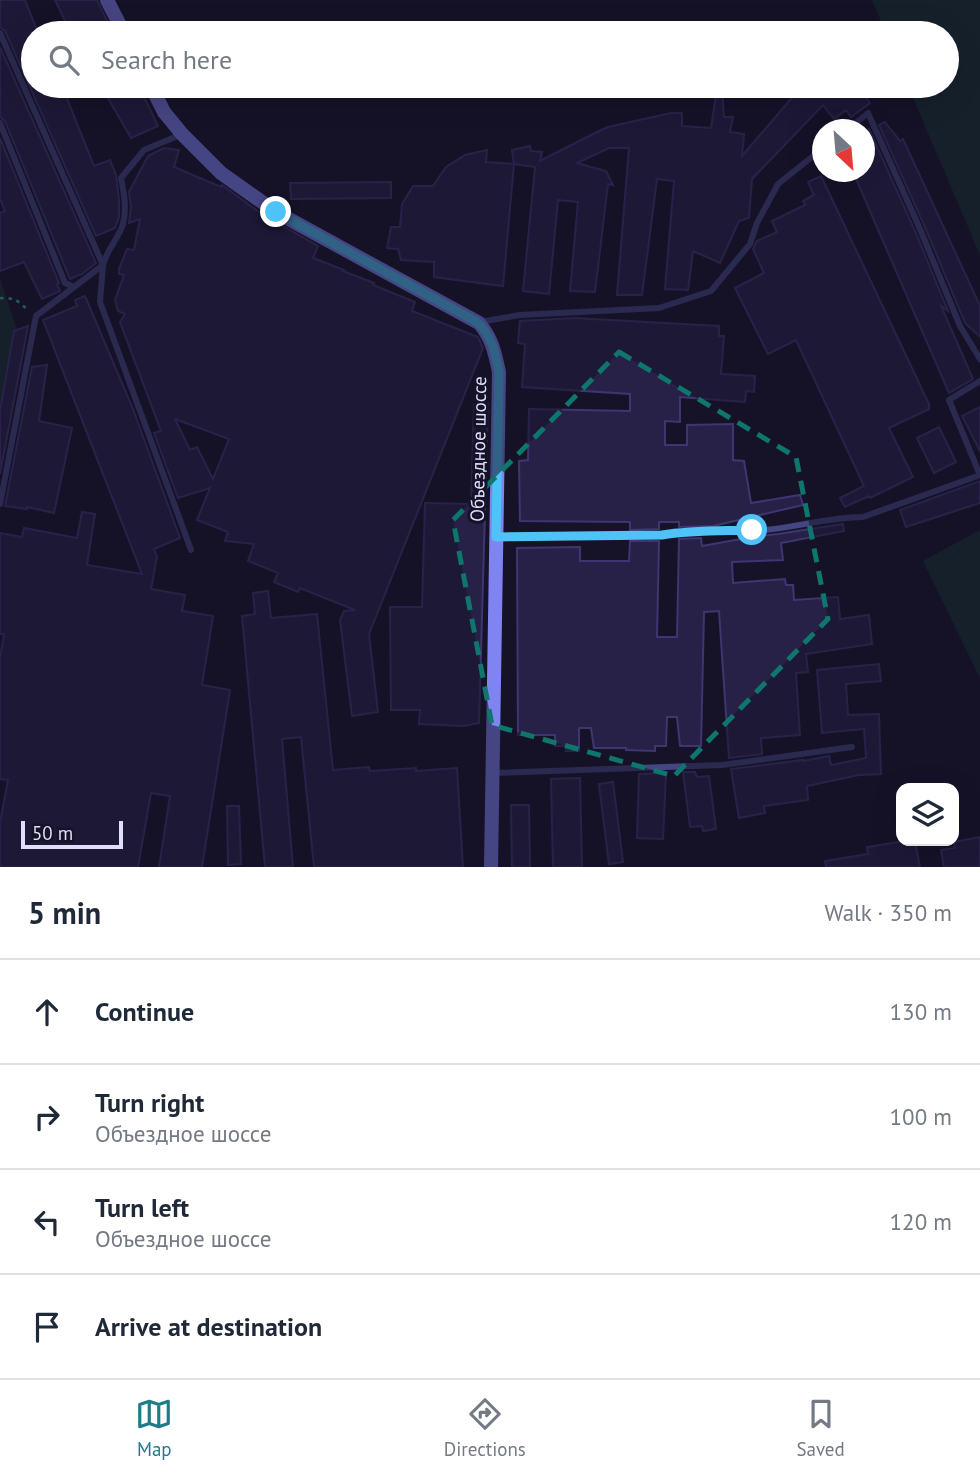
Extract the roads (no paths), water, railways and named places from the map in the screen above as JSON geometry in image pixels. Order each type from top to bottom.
[{"type":"street","points":[[107,0],[118,21]]},
{"type":"street","name":"Объездное шоссе","points":[[157,98],[164,112],[182,134],[221,173],[276,212],[477,322],[489,334],[495,348],[499,372],[491,867]]},
{"type":"lane","points":[[0,33],[21,80]]},
{"type":"lane","points":[[29,98],[103,265]]},
{"type":"lane","points":[[0,123],[65,283],[74,287]]},
{"type":"lane","points":[[875,129],[960,326],[980,359]]},
{"type":"lane","points":[[182,134],[144,149],[121,178],[125,197],[123,225],[105,256],[100,302],[191,550]]},
{"type":"lane","points":[[477,322],[520,315],[659,308],[711,291],[750,244],[757,223],[778,184],[812,157]]},
{"type":"lane","points":[[0,504],[36,316],[103,265]]},
{"type":"lane","points":[[496,537],[662,535],[765,530],[863,517],[980,475],[949,400],[980,382]]},
{"type":"lane","points":[[493,773],[722,765],[852,747]]}]
